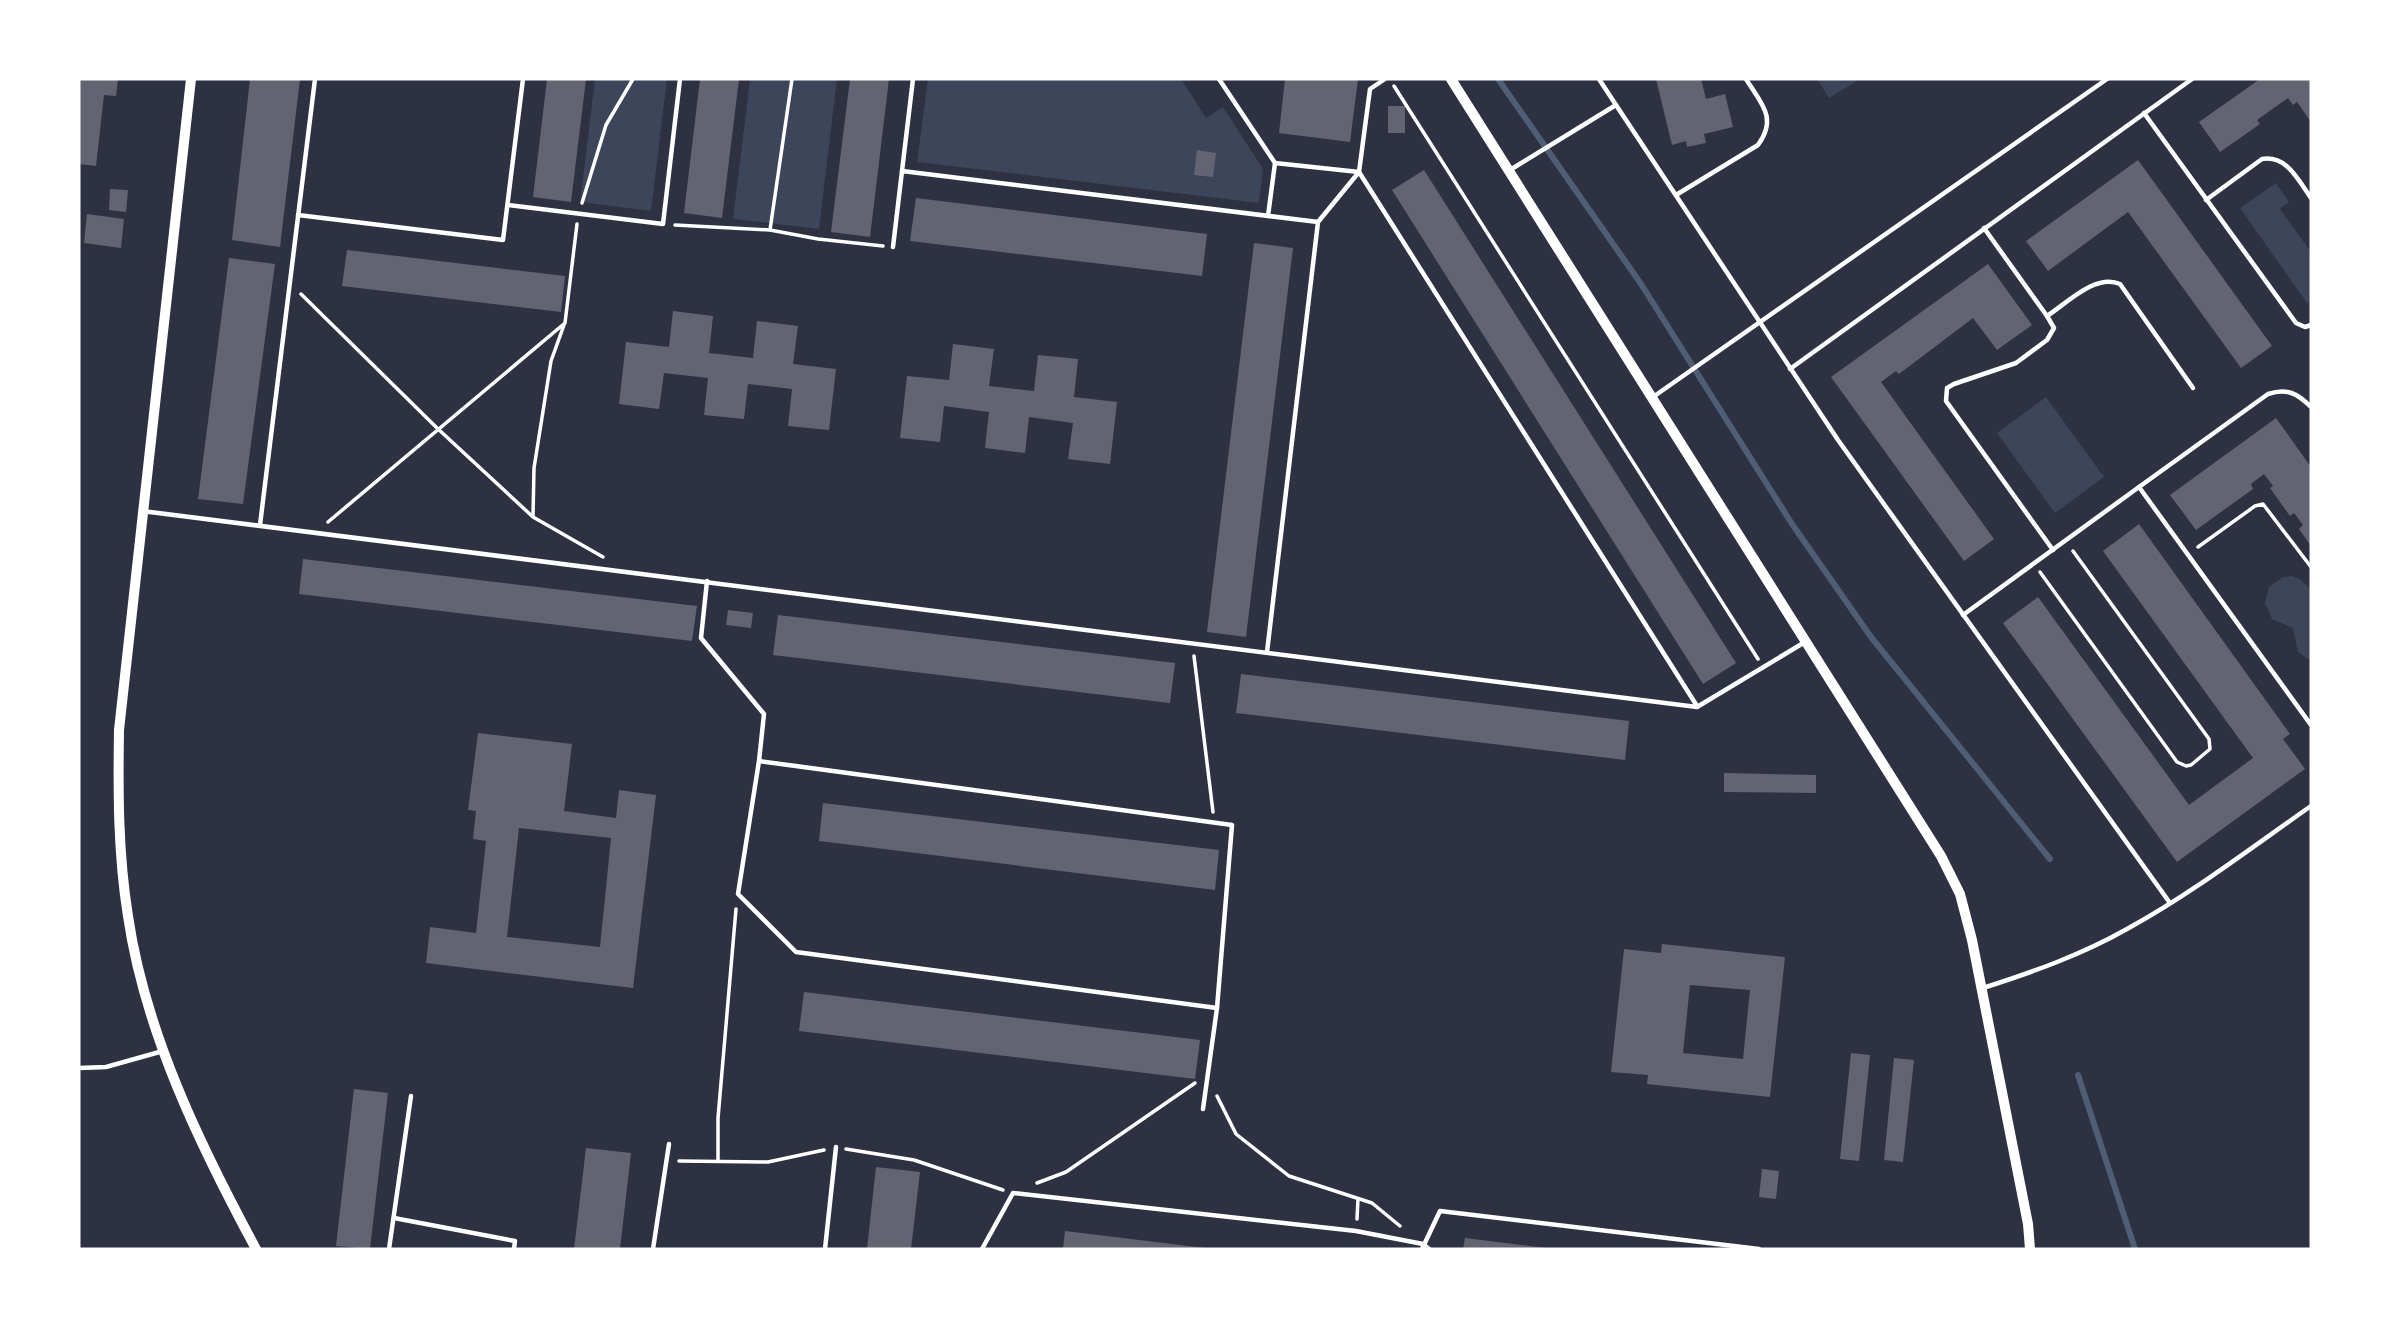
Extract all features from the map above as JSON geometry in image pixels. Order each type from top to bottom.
[{"type":"street","points":[[191,79],[119,730],[118,825],[128,918],[144,990],[194,1128],[256,1249]]},
{"type":"street","points":[[1451,79],[1946,865],[1960,894],[1982,988],[2028,1224],[2030,1249]]},
{"type":"lane","points":[[260,525],[314,79]]},
{"type":"lane","points":[[298,215],[503,240],[523,79]]},
{"type":"lane","points":[[508,205],[663,224],[680,79]]},
{"type":"lane","points":[[893,247],[913,79]]},
{"type":"lane","points":[[1219,79],[1275,163],[1268,216]]},
{"type":"lane","points":[[1267,652],[1318,222],[1359,172],[1370,89],[1387,79]]},
{"type":"lane","points":[[1599,79],[1846,451],[2170,903]]},
{"type":"lane","points":[[1676,195],[1758,145],[1766,134],[1768,122],[1765,109],[1746,79]]},
{"type":"lane","points":[[1652,397],[2107,79]]},
{"type":"lane","points":[[1790,369],[2192,79]]},
{"type":"lane","points":[[1509,170],[1616,105]]},
{"type":"lane","points":[[2144,113],[2296,323],[2305,327],[2311,325]]},
{"type":"lane","points":[[2206,200],[2262,159],[2271,157],[2289,167],[2311,198]]},
{"type":"lane","points":[[1275,163],[1359,172]]},
{"type":"lane","points":[[902,172],[1318,222]]},
{"type":"lane","points":[[1359,172],[1697,707]]},
{"type":"lane","points":[[1984,229],[2048,316],[2053,328],[2047,340],[2016,363],[1954,384],[1947,388],[1945,395],[1950,407],[2053,550]]},
{"type":"lane","points":[[2048,316],[2105,280],[2120,284],[2193,388]]},
{"type":"lane","points":[[1963,615],[2268,394],[2292,392],[2311,407]]},
{"type":"lane","points":[[2139,487],[2311,725]]},
{"type":"lane","points":[[142,511],[1697,707],[1807,641]]},
{"type":"lane","points":[[707,581],[701,638],[764,714],[760,761],[738,894],[796,952],[1217,1008]]},
{"type":"lane","points":[[760,761],[1232,825],[1217,1008],[1203,1109]]},
{"type":"lane","points":[[1982,988],[2034,972],[2128,929],[2311,806]]},
{"type":"lane","points":[[79,1068],[106,1067],[164,1050]]},
{"type":"lane","points":[[389,1249],[411,1096]]},
{"type":"lane","points":[[653,1249],[668,1144]]},
{"type":"lane","points":[[825,1249],[836,1147]]},
{"type":"lane","points":[[982,1249],[1013,1193],[1356,1231],[1429,1249]]},
{"type":"lane","points":[[1422,1247],[1440,1211],[1759,1249]]},
{"type":"lane","points":[[394,1218],[515,1241],[514,1249]]},
{"type":"path","points":[[533,517],[534,468],[551,361],[565,323],[579,214],[606,125],[633,79]]},
{"type":"path","points":[[770,230],[792,79]]},
{"type":"path","points":[[1387,79],[1764,667]]},
{"type":"path","points":[[663,224],[770,230],[818,239],[893,247]]},
{"type":"path","points":[[290,283],[436,428],[533,517],[605,558]]},
{"type":"path","points":[[316,532],[436,428],[565,323]]},
{"type":"path","points":[[2188,555],[2255,506],[2263,505],[2311,567]]},
{"type":"path","points":[[2034,564],[2178,762],[2191,765],[2210,749],[2209,739],[2065,541]]},
{"type":"path","points":[[1192,643],[1213,821]]},
{"type":"path","points":[[718,1161],[718,1118],[738,894]]},
{"type":"path","points":[[667,1161],[768,1162],[836,1147],[914,1160],[1013,1193],[1066,1171],[1208,1074],[1236,1135],[1289,1176],[1372,1203],[1422,1247]]},
{"type":"shaded area","points":[[595,79],[667,79],[651,211],[580,202]]},
{"type":"shaded area","points":[[750,79],[837,79],[819,229],[733,219]]},
{"type":"shaded area","points":[[928,79],[1181,79],[1206,118],[1223,107],[1263,169],[1259,203],[917,162]]},
{"type":"shaded area","points":[[1817,79],[1860,79],[1829,98]]},
{"type":"shaded area","points":[[2276,183],[2289,202],[2280,209],[2311,252],[2311,300],[2307,303],[2240,208]]},
{"type":"shaded area","points":[[2046,397],[2104,477],[2055,513],[1997,433]]},
{"type":"shaded area","points":[[2283,577],[2300,579],[2311,590],[2311,661],[2298,652],[2293,628],[2272,619],[2265,603],[2269,587]]},
{"type":"building","points":[[79,79],[118,79],[116,96],[104,95],[96,166],[79,164]]},
{"type":"building","points":[[250,79],[300,79],[280,247],[232,240]]},
{"type":"building","points":[[547,79],[586,79],[571,202],[533,197]]},
{"type":"building","points":[[700,79],[739,79],[722,218],[684,213]]},
{"type":"building","points":[[850,79],[889,79],[870,237],[831,232]]},
{"type":"building","points":[[1285,79],[1358,79],[1350,142],[1279,133]]},
{"type":"building","points":[[1656,79],[1701,79],[1706,99],[1725,94],[1733,127],[1704,134],[1706,143],[1687,147],[1686,141],[1672,145]]},
{"type":"building","points":[[2260,79],[2311,79],[2311,122],[2297,102],[2293,105],[2288,98],[2257,120],[2260,124],[2220,152],[2199,122]]},
{"type":"building","points":[[1388,106],[1405,106],[1405,133],[1388,133]]},
{"type":"building","points":[[1197,150],[1216,153],[1213,177],[1194,175]]},
{"type":"building","points":[[2138,160],[2272,346],[2241,368],[2128,212],[2048,271],[2026,241]]},
{"type":"building","points":[[1424,170],[1736,663],[1703,684],[1392,190]]},
{"type":"building","points":[[110,189],[128,190],[126,212],[109,210]]},
{"type":"building","points":[[916,198],[1207,234],[1202,276],[910,241]]},
{"type":"building","points":[[87,214],[124,219],[121,248],[84,243]]},
{"type":"building","points":[[1254,243],[1293,248],[1246,637],[1207,632]]},
{"type":"building","points":[[347,250],[565,276],[561,312],[342,286]]},
{"type":"building","points":[[229,258],[275,264],[243,504],[198,499]]},
{"type":"building","points":[[1988,264],[2032,325],[1997,350],[1973,318],[1899,374],[1896,371],[1881,382],[1994,539],[1964,561],[1831,377]]},
{"type":"building","points":[[673,311],[713,316],[709,353],[753,358],[757,321],[798,326],[793,364],[836,369],[829,430],[788,426],[792,389],[748,384],[744,419],[704,415],[708,378],[664,373],[659,409],[619,404],[626,342],[669,347]]},
{"type":"building","points":[[953,344],[994,349],[989,386],[1034,391],[1038,355],[1078,359],[1074,397],[1117,402],[1110,464],[1068,459],[1073,423],[1029,417],[1025,453],[985,448],[989,412],[944,406],[940,442],[900,438],[907,376],[949,380]]},
{"type":"building","points":[[2276,418],[2311,467],[2311,546],[2299,529],[2303,525],[2294,513],[2290,516],[2270,488],[2273,486],[2264,474],[2251,484],[2253,489],[2196,530],[2170,495]]},
{"type":"building","points":[[2139,524],[2290,734],[2283,739],[2305,769],[2177,862],[2003,623],[2038,597],[2189,805],[2253,758],[2103,551]]},
{"type":"building","points":[[303,559],[697,606],[692,641],[299,594]]},
{"type":"building","points":[[728,610],[753,613],[751,628],[726,625]]},
{"type":"building","points":[[778,615],[1175,663],[1170,703],[773,655]]},
{"type":"building","points":[[1241,674],[1629,721],[1625,760],[1236,713]]},
{"type":"building","points":[[478,733],[572,744],[564,811],[616,818],[619,790],[656,795],[633,988],[426,963],[430,927],[476,933],[486,841],[473,839],[476,811],[468,810]],"holes":[[[519,828],[611,838],[600,947],[507,937]]]},
{"type":"building","points":[[1724,773],[1816,775],[1816,793],[1724,792]]},
{"type":"building","points":[[823,803],[1219,850],[1215,890],[819,841]]},
{"type":"building","points":[[1662,944],[1785,957],[1770,1097],[1647,1084],[1648,1075],[1611,1072],[1624,949],[1661,953]],"holes":[[[1690,985],[1750,990],[1743,1059],[1683,1053]]]},
{"type":"building","points":[[804,992],[1200,1040],[1195,1079],[799,1031]]},
{"type":"building","points":[[1851,1053],[1870,1055],[1859,1161],[1840,1159]]},
{"type":"building","points":[[1894,1058],[1914,1060],[1903,1162],[1884,1160]]},
{"type":"building","points":[[354,1089],[388,1093],[370,1249],[336,1246]]},
{"type":"building","points":[[586,1148],[631,1153],[620,1249],[574,1249]]},
{"type":"building","points":[[876,1167],[920,1172],[911,1249],[867,1249]]},
{"type":"building","points":[[1762,1169],[1779,1171],[1776,1199],[1759,1197]]},
{"type":"building","points":[[1065,1231],[1205,1248],[1205,1249],[1063,1249]]},
{"type":"building","points":[[1465,1238],[1546,1248],[1546,1249],[1463,1249]]},
{"type":"waterway","points":[[1498,79],[1641,284],[1792,524],[1871,637],[2050,859]]},
{"type":"waterway","points":[[2078,1075],[2135,1249]]}]
